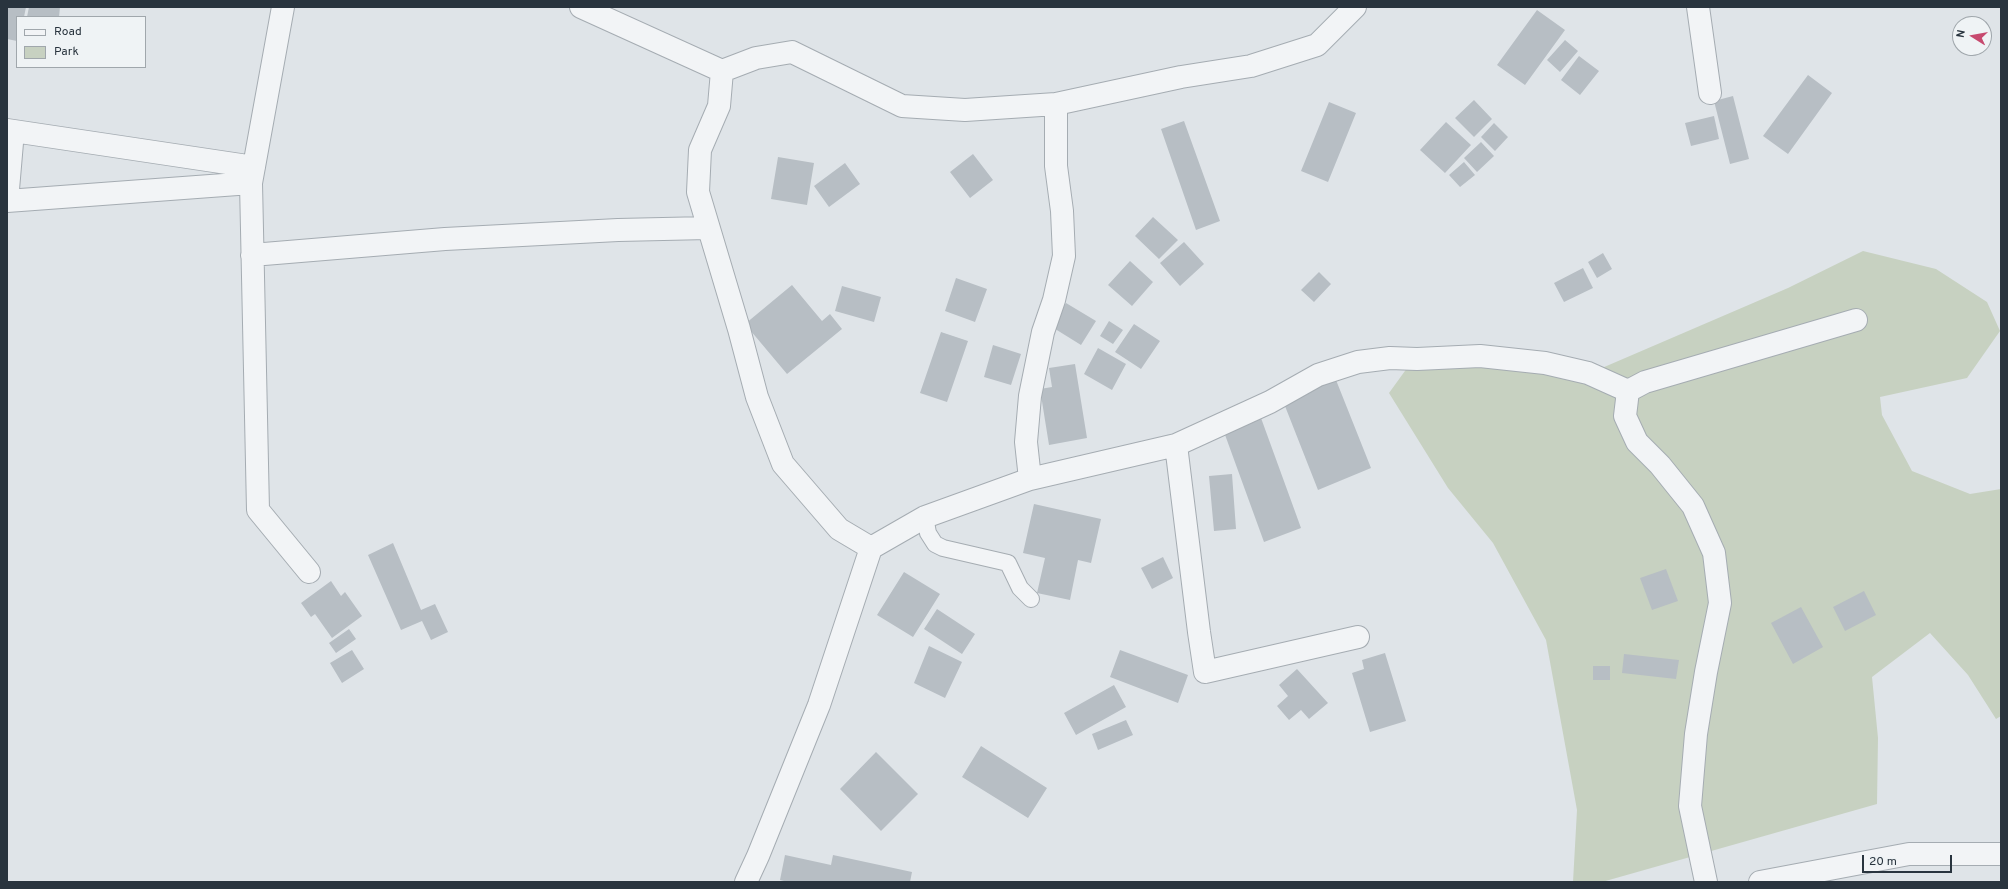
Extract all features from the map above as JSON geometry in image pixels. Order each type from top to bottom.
[{"type":"street","points":[[283,7],[252,175],[252,255],[258,510],[309,572]]},
{"type":"street","points":[[581,7],[722,71],[756,58],[792,52],[902,106],[966,110],[1056,104],[1181,78],[1251,66],[1317,45],[1355,7]]},
{"type":"street","points":[[1698,7],[1710,93]]},
{"type":"street","points":[[722,71],[719,106],[700,150],[698,192],[739,329],[757,397],[783,464],[839,528],[871,548]]},
{"type":"street","points":[[1030,479],[1026,442],[1030,396],[1043,332],[1054,300],[1064,256],[1062,211],[1056,166],[1056,104]]},
{"type":"street","points":[[10,131],[252,175],[7,201],[10,131]]},
{"type":"street","points":[[252,255],[445,239],[618,230],[708,228]]},
{"type":"street","points":[[1628,391],[1645,382],[1856,320]]},
{"type":"street","points":[[746,882],[819,705],[871,548],[925,517],[1030,479],[1176,445],[1270,402],[1318,375],[1358,362],[1390,358],[1417,359],[1480,356],[1545,363],[1588,373],[1628,391]]},
{"type":"street","points":[[1628,391],[1625,416],[1637,442],[1660,465],[1693,506],[1714,553],[1720,603],[1704,679],[1696,734],[1690,806],[1706,882]]},
{"type":"street","points":[[1176,445],[1198,632],[1205,672],[1358,637]]},
{"type":"street","points":[[1760,882],[1909,854],[2001,854]]},
{"type":"lane","points":[[925,517],[928,533],[935,544],[943,548],[1008,563],[1020,588],[1031,599]]},
{"type":"green space","points":[[1863,251],[1936,269],[1987,302],[2000,331],[1967,378],[1880,397],[1882,415],[1912,471],[1970,494],[2001,489],[2001,716],[1996,719],[1968,675],[1930,633],[1872,677],[1878,738],[1877,804],[1602,882],[1573,882],[1577,810],[1546,640],[1493,543],[1448,488],[1389,393],[1410,364],[1481,361],[1574,380],[1788,288]]},
{"type":"building","points":[[7,7],[26,7],[24,16],[16,16],[16,41],[7,39]]},
{"type":"building","points":[[29,7],[60,7],[59,16],[27,16]]},
{"type":"building","points":[[1537,10],[1565,30],[1525,85],[1497,65]]},
{"type":"building","points":[[1565,40],[1578,51],[1560,72],[1547,60]]},
{"type":"building","points":[[1579,56],[1599,71],[1580,95],[1561,80]]},
{"type":"building","points":[[1808,75],[1832,93],[1788,154],[1763,136]]},
{"type":"building","points":[[1733,96],[1749,159],[1730,164],[1714,101]]},
{"type":"building","points":[[1474,100],[1492,119],[1474,137],[1455,118]]},
{"type":"building","points":[[1329,102],[1356,113],[1328,182],[1301,171]]},
{"type":"building","points":[[1714,116],[1719,139],[1691,146],[1685,123]]},
{"type":"building","points":[[1184,121],[1220,221],[1196,230],[1161,129]]},
{"type":"building","points":[[1446,122],[1471,145],[1445,173],[1420,150]]},
{"type":"building","points":[[1494,123],[1508,137],[1495,151],[1481,137]]},
{"type":"building","points":[[1481,142],[1494,156],[1477,172],[1464,158]]},
{"type":"building","points":[[973,154],[993,180],[970,198],[950,172]]},
{"type":"building","points":[[778,157],[814,163],[807,205],[771,199]]},
{"type":"building","points":[[1464,162],[1475,175],[1460,187],[1449,175]]},
{"type":"building","points":[[845,163],[860,184],[829,207],[814,186]]},
{"type":"building","points":[[1153,217],[1178,240],[1159,259],[1135,236]]},
{"type":"building","points":[[1184,242],[1204,264],[1180,286],[1160,263]]},
{"type":"building","points":[[1603,253],[1612,269],[1597,278],[1588,262]]},
{"type":"building","points":[[1130,261],[1153,282],[1132,306],[1108,285]]},
{"type":"building","points":[[1583,268],[1593,288],[1564,302],[1554,283]]},
{"type":"building","points":[[1319,272],[1331,284],[1314,302],[1301,290]]},
{"type":"building","points":[[956,278],[987,289],[975,322],[945,311]]},
{"type":"building","points":[[792,285],[822,321],[830,314],[842,329],[787,374],[745,324]]},
{"type":"building","points":[[842,286],[881,297],[874,322],[835,311]]},
{"type":"building","points":[[1066,303],[1096,321],[1081,345],[1052,327]]},
{"type":"building","points":[[1109,321],[1123,330],[1113,344],[1100,336]]},
{"type":"building","points":[[1134,324],[1160,341],[1141,369],[1115,352]]},
{"type":"building","points":[[941,332],[968,341],[947,402],[920,393]]},
{"type":"building","points":[[993,345],[1021,354],[1011,385],[984,377]]},
{"type":"building","points":[[1098,348],[1126,364],[1112,390],[1084,374]]},
{"type":"building","points":[[1075,364],[1087,438],[1049,445],[1040,389],[1052,387],[1049,368]]},
{"type":"building","points":[[1336,380],[1371,468],[1318,490],[1283,401]]},
{"type":"building","points":[[1261,418],[1301,528],[1264,542],[1224,432]]},
{"type":"building","points":[[1232,474],[1236,529],[1214,531],[1209,476]]},
{"type":"building","points":[[1034,504],[1101,519],[1091,563],[1078,560],[1070,600],[1037,593],[1045,558],[1023,553]]},
{"type":"building","points":[[393,543],[421,610],[435,604],[448,632],[431,640],[422,621],[401,630],[368,555]]},
{"type":"building","points":[[1163,557],[1173,578],[1152,589],[1141,568]]},
{"type":"building","points":[[1666,569],[1678,601],[1652,610],[1640,578]]},
{"type":"building","points":[[904,572],[940,594],[913,637],[877,615]]},
{"type":"building","points":[[331,581],[341,596],[345,592],[362,616],[332,638],[315,614],[311,617],[301,603]]},
{"type":"building","points":[[1864,591],[1876,615],[1845,631],[1833,607]]},
{"type":"building","points":[[1801,607],[1823,647],[1793,664],[1771,623]]},
{"type":"building","points":[[937,609],[975,634],[962,654],[924,629]]},
{"type":"building","points":[[349,629],[356,639],[336,653],[329,643]]},
{"type":"building","points":[[929,646],[962,662],[945,698],[914,683]]},
{"type":"building","points":[[352,650],[364,669],[342,683],[330,663]]},
{"type":"building","points":[[1120,650],[1188,675],[1178,703],[1110,677]]},
{"type":"building","points":[[1385,653],[1406,721],[1370,732],[1352,673],[1364,669],[1362,660]]},
{"type":"building","points":[[1624,654],[1679,660],[1676,679],[1622,673]]},
{"type":"building","points":[[1593,666],[1610,666],[1610,680],[1593,680]]},
{"type":"building","points":[[1297,669],[1328,703],[1309,719],[1301,710],[1289,720],[1277,706],[1288,696],[1279,685]]},
{"type":"building","points":[[1114,685],[1126,707],[1076,735],[1064,713]]},
{"type":"building","points":[[1126,720],[1133,735],[1098,750],[1092,734]]},
{"type":"building","points":[[981,746],[1047,788],[1028,818],[962,777]]},
{"type":"building","points":[[876,752],[918,794],[881,831],[840,789]]},
{"type":"building","points":[[785,855],[831,865],[833,855],[912,872],[910,882],[788,882],[780,880]]}]
